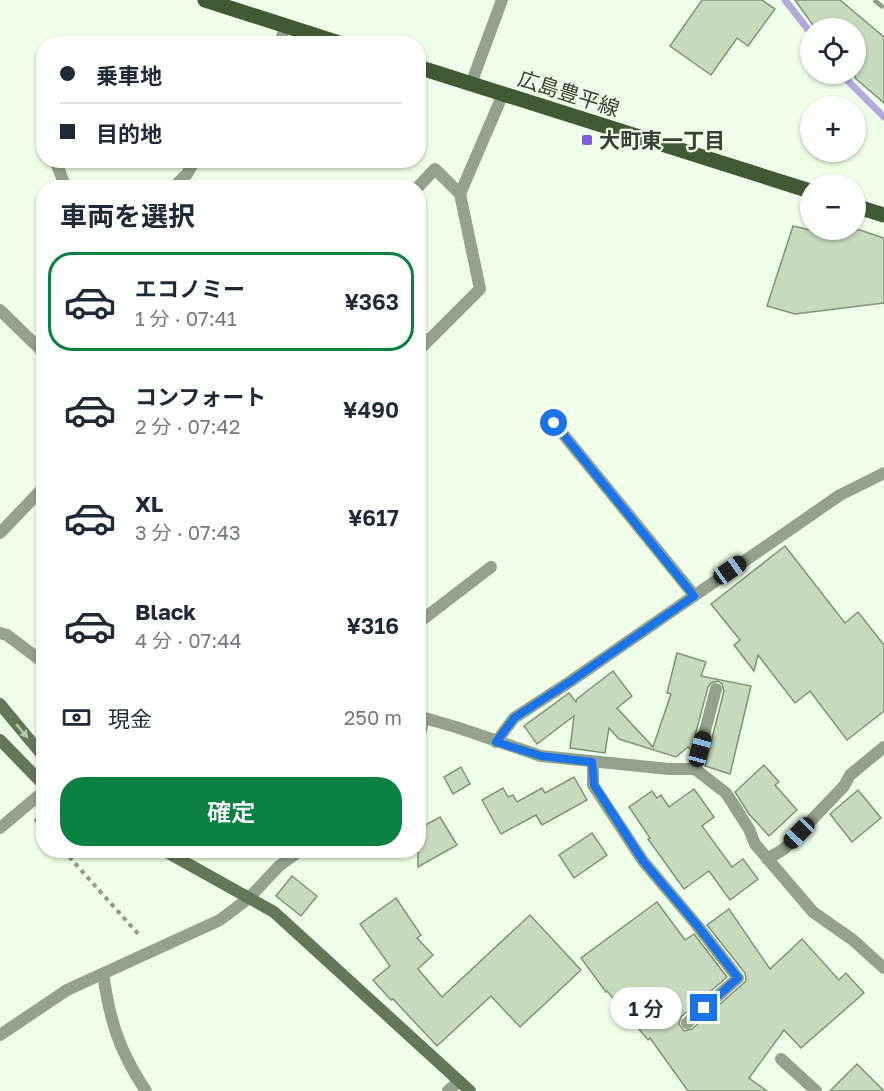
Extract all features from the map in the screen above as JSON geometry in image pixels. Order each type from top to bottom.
[{"type":"main road","points":[[205,0],[317,36]]},
{"type":"main road","name":"広島豊平線","points":[[426,70],[800,188]]},
{"type":"main road","points":[[866,209],[884,215]]},
{"type":"street","points":[[471,84],[502,0]]},
{"type":"street","points":[[282,36],[285,26]]},
{"type":"street","points":[[460,195],[503,94]]},
{"type":"street","points":[[181,180],[190,168]]},
{"type":"street","points":[[425,180],[435,169],[460,195],[480,289],[426,343]]},
{"type":"street","points":[[1,314],[36,346]]},
{"type":"street","points":[[554,423],[694,596]]},
{"type":"street","points":[[496,742],[514,718],[840,495],[884,473]]},
{"type":"street","points":[[0,533],[36,495]]},
{"type":"street","points":[[426,617],[491,567]]},
{"type":"street","points":[[0,633],[7,635],[36,657]]},
{"type":"street","points":[[694,769],[716,689]]},
{"type":"street","points":[[0,704],[36,747]]},
{"type":"street","points":[[426,718],[541,756],[669,769],[694,769],[726,793],[749,829],[755,844],[813,912],[853,940],[884,968]]},
{"type":"street","points":[[0,740],[36,777]]},
{"type":"street","points":[[767,859],[784,849],[844,786],[850,775],[884,747]]},
{"type":"street","points":[[592,762],[594,785],[643,861],[738,978],[687,1023]]},
{"type":"street","points":[[0,828],[36,798]]},
{"type":"street","points":[[177,858],[274,912],[470,1091]]},
{"type":"street","points":[[0,1035],[67,990],[220,920],[249,898],[279,866],[290,858]]},
{"type":"street","points":[[103,974],[109,1012],[117,1040],[146,1091]]},
{"type":"street","points":[[782,1059],[810,1089]]},
{"type":"street","points":[[448,1091],[459,1081]]},
{"type":"path","points":[[70,858],[142,938]]},
{"type":"building","points":[[702,0],[762,0],[775,9],[748,46],[737,38],[711,75],[670,46]]},
{"type":"building","points":[[795,0],[840,0],[861,18],[808,18]]},
{"type":"building","points":[[866,22],[884,37],[884,103],[862,84],[866,84]]},
{"type":"building","points":[[793,226],[800,228],[800,240],[866,240],[866,232],[884,238],[884,303],[795,314],[767,306]]},
{"type":"building","points":[[785,546],[845,623],[858,612],[884,645],[884,711],[847,740],[810,691],[795,703],[758,655],[754,671],[734,645],[740,640],[711,604]]},
{"type":"building","points":[[677,653],[706,662],[701,676],[751,686],[730,774],[705,766],[724,691],[722,684],[718,681],[711,683],[708,687],[691,750],[688,747],[676,757],[619,739],[609,728],[605,753],[570,748],[574,716],[537,744],[524,726],[569,693],[576,702],[613,671],[632,696],[617,708],[653,747],[671,694],[667,693]]},
{"type":"building","points":[[764,765],[779,782],[775,785],[797,810],[769,836],[749,814],[735,792]]},
{"type":"building","points":[[461,767],[470,784],[453,794],[444,777]]},
{"type":"building","points":[[574,777],[587,800],[542,825],[536,815],[501,834],[482,800],[503,788],[508,797],[513,795],[517,802],[542,788],[545,793]]},
{"type":"building","points":[[694,789],[714,817],[702,826],[732,867],[743,859],[758,879],[730,900],[709,871],[684,889],[648,839],[650,838],[629,807],[652,791],[657,798],[661,795],[669,807]]},
{"type":"building","points":[[858,790],[881,818],[852,842],[830,814]]},
{"type":"building","points":[[440,817],[457,845],[418,867],[418,858],[426,858],[426,825]]},
{"type":"building","points":[[592,833],[607,855],[574,878],[559,855]]},
{"type":"building","points":[[292,876],[317,896],[301,916],[276,896]]},
{"type":"building","points":[[396,898],[421,935],[417,938],[433,955],[418,969],[442,997],[530,915],[581,970],[520,1027],[491,996],[437,1046],[373,980],[390,966],[360,924]]},
{"type":"building","points":[[657,902],[685,940],[694,934],[727,977],[681,1017],[679,1024],[684,1031],[692,1029],[746,981],[745,973],[707,925],[729,909],[770,969],[802,939],[839,980],[846,973],[864,993],[801,1048],[784,1030],[749,1078],[767,1091],[688,1091],[650,1038],[648,1040],[606,992],[581,958]]},
{"type":"building","points":[[857,1064],[884,1091],[830,1091]]},
{"type":"waterway","points":[[785,0],[800,19]]},
{"type":"waterway","points":[[851,84],[884,117]]},
{"type":"railway","points":[[874,0],[884,8]]},
{"type":"place","name":"大町東一丁目","points":[[587,140]]},
{"type":"route","points":[[554,423],[694,596],[514,718],[496,742],[541,756],[592,762],[594,785],[643,861],[738,978],[704,1008]]}]
